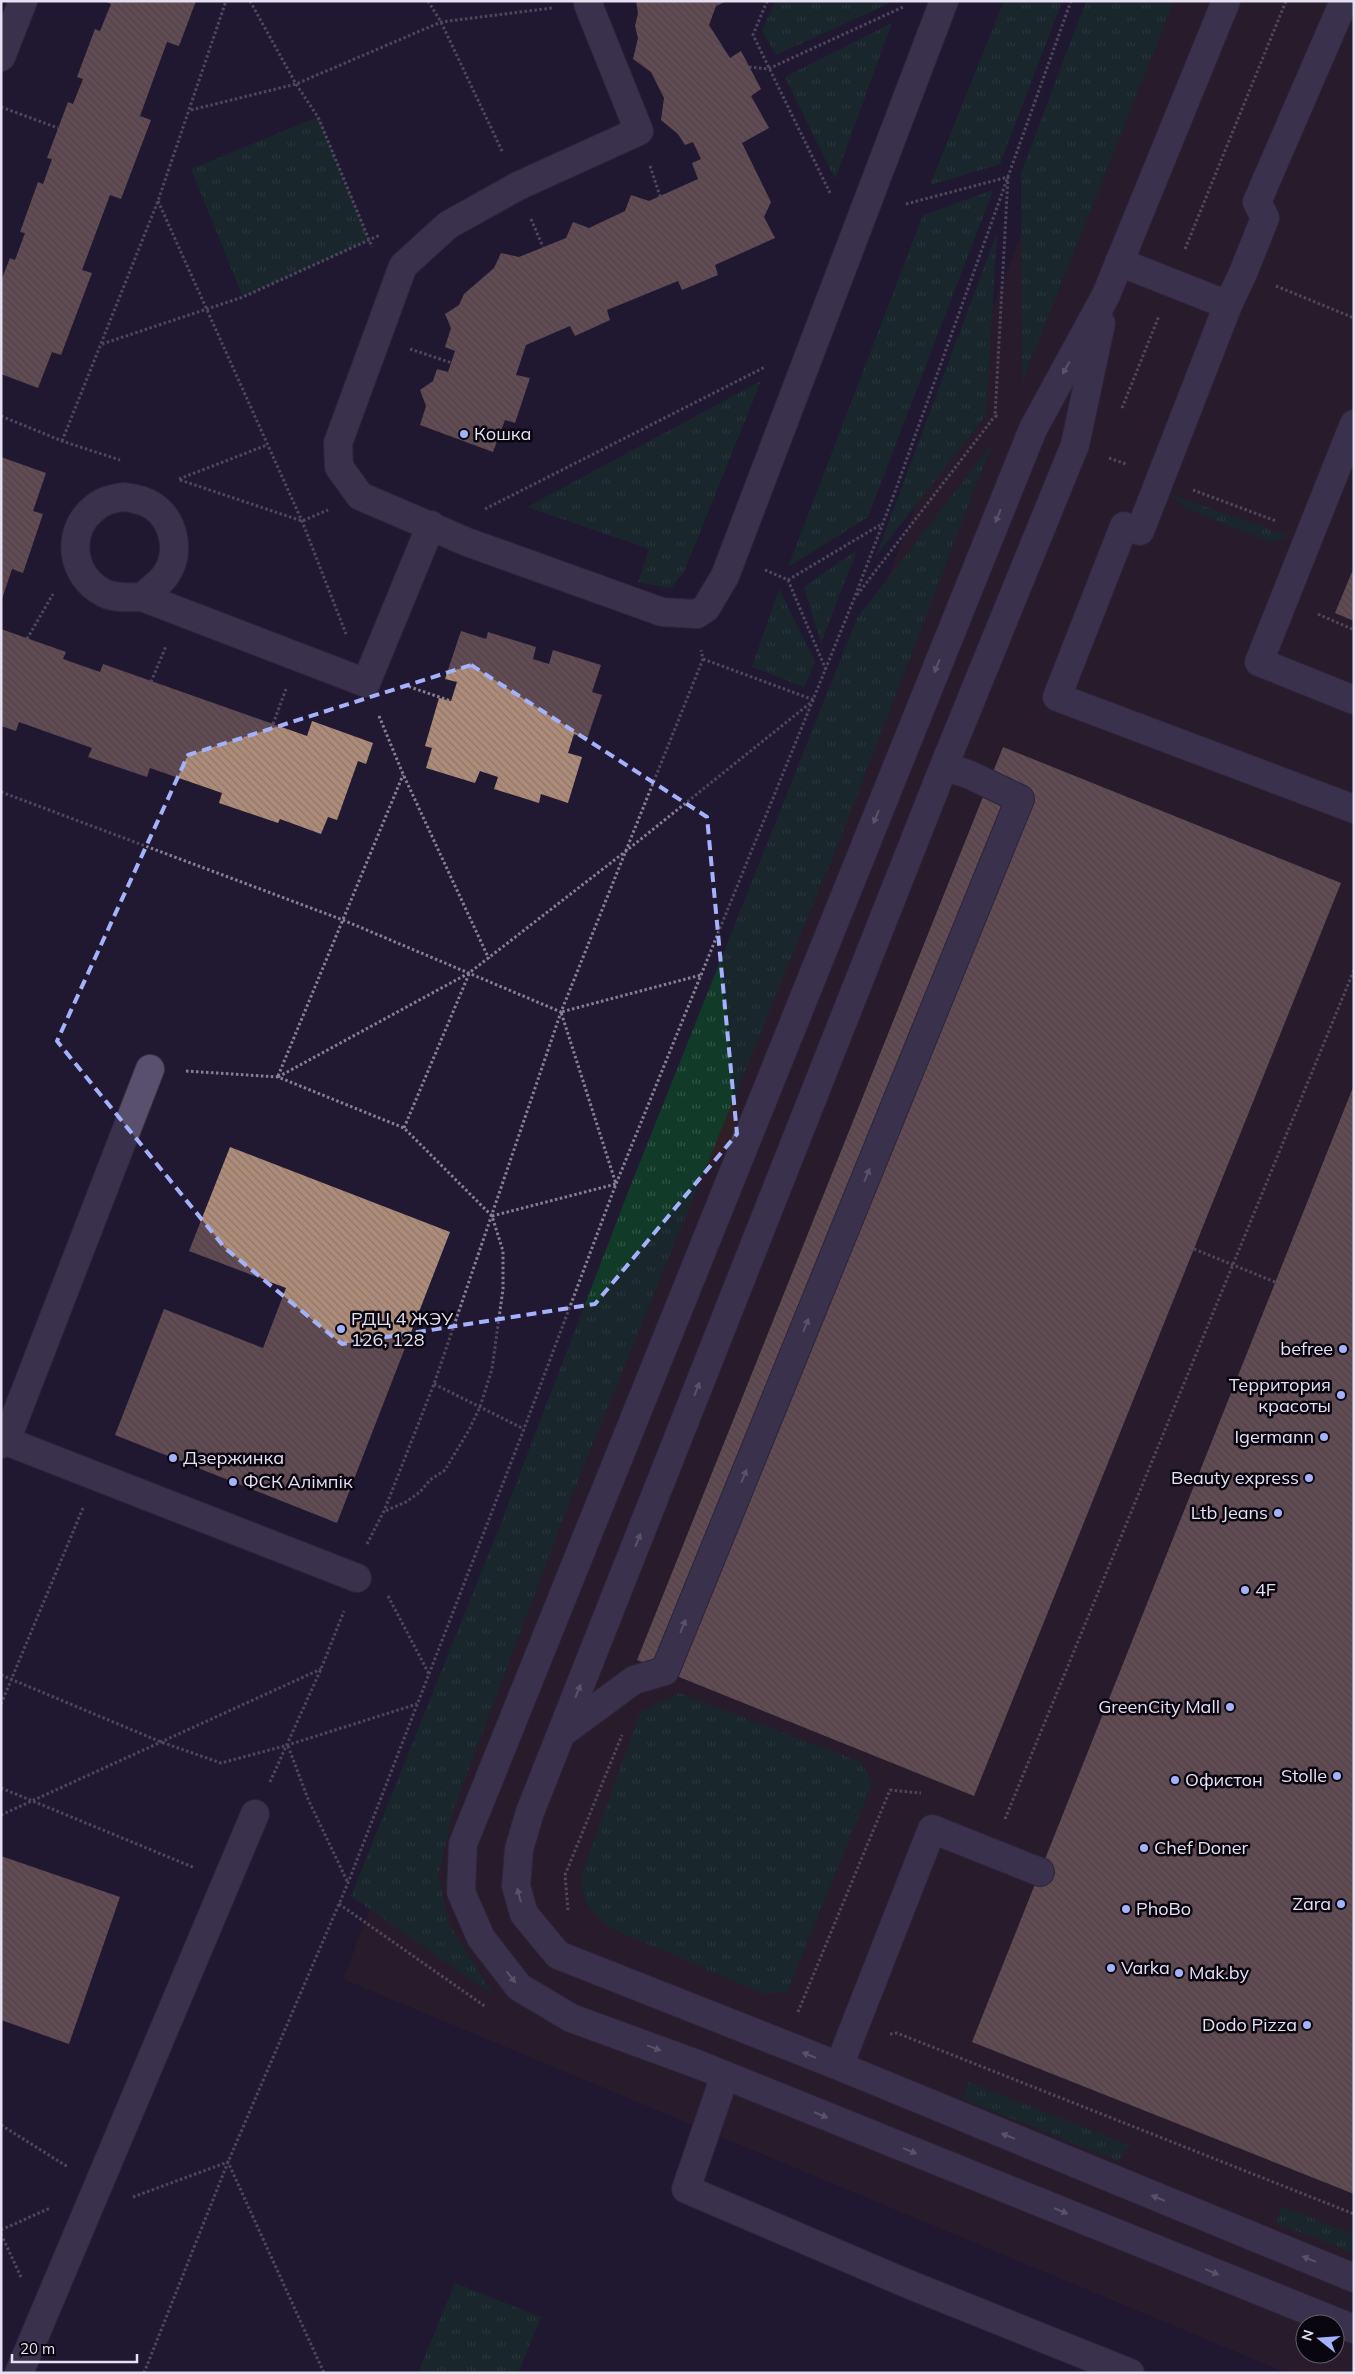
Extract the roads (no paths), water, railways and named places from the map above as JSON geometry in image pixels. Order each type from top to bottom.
[{"type":"lane","points":[[1,57],[23,1]]},
{"type":"lane","points":[[589,2],[639,131],[518,186],[448,225],[403,266],[338,442],[339,467],[360,496],[467,542],[662,612],[697,614],[706,608],[725,576],[944,1]]},
{"type":"lane","points":[[1226,1],[1106,295],[1033,429],[463,1844],[461,1892],[481,1938],[519,1987],[571,2018],[725,2075],[1354,2329]]},
{"type":"lane","points":[[1344,1],[1257,202],[1265,218],[1228,305],[1140,531],[1124,526],[1057,697],[1354,809]]},
{"type":"lane","points":[[1120,262],[1228,305]]},
{"type":"lane","points":[[1106,295],[1075,445],[944,766],[530,1812],[519,1849],[516,1886],[524,1914],[558,1956],[839,2066],[1354,2278]]},
{"type":"lane","points":[[1354,424],[1259,662],[1354,700]]},
{"type":"lane","points":[[142,597],[165,576],[172,562],[175,547],[172,531],[164,517],[153,506],[139,499],[123,497],[106,500],[92,509],[81,522],[75,538],[75,555],[80,571],[91,585],[105,594],[122,598],[142,597],[368,678],[431,525]]},
{"type":"lane","points":[[562,1733],[634,1680],[665,1671],[1020,799],[970,775],[944,766]]},
{"type":"lane","points":[[150,1068],[4,1443],[96,1476],[357,1578]]},
{"type":"lane","points":[[18,2373],[255,1814]]},
{"type":"lane","points":[[839,2066],[932,1829],[1040,1872]]},
{"type":"lane","points":[[725,2075],[686,2190],[908,2284],[1130,2373]]},
{"type":"place","name":"Кошка","points":[[464,434]]},
{"type":"place","name":"РДЦ 4 ЖЭУ 126, 128","points":[[341,1329]]},
{"type":"place","name":"befree","points":[[1343,1349]]},
{"type":"place","name":"Территория красоты","points":[[1341,1395]]},
{"type":"place","name":"Igermann","points":[[1324,1437]]},
{"type":"place","name":"Дзержинка","points":[[173,1458]]},
{"type":"place","name":"Beauty express","points":[[1309,1478]]},
{"type":"place","name":"ФСК Алімпік","points":[[233,1482]]},
{"type":"place","name":"Ltb Jeans","points":[[1278,1513]]},
{"type":"place","name":"4F","points":[[1245,1590]]},
{"type":"place","name":"GreenCity Mall","points":[[1230,1707]]},
{"type":"place","name":"Stolle","points":[[1337,1776]]},
{"type":"place","name":"Офистон","points":[[1175,1780]]},
{"type":"place","name":"Chef Doner","points":[[1144,1848]]},
{"type":"place","name":"Zara","points":[[1341,1904]]},
{"type":"place","name":"PhoBo","points":[[1126,1909]]},
{"type":"place","name":"Varka","points":[[1111,1968]]},
{"type":"place","name":"Mak.by","points":[[1179,1973]]},
{"type":"place","name":"Dodo Pizza","points":[[1307,2025]]}]
